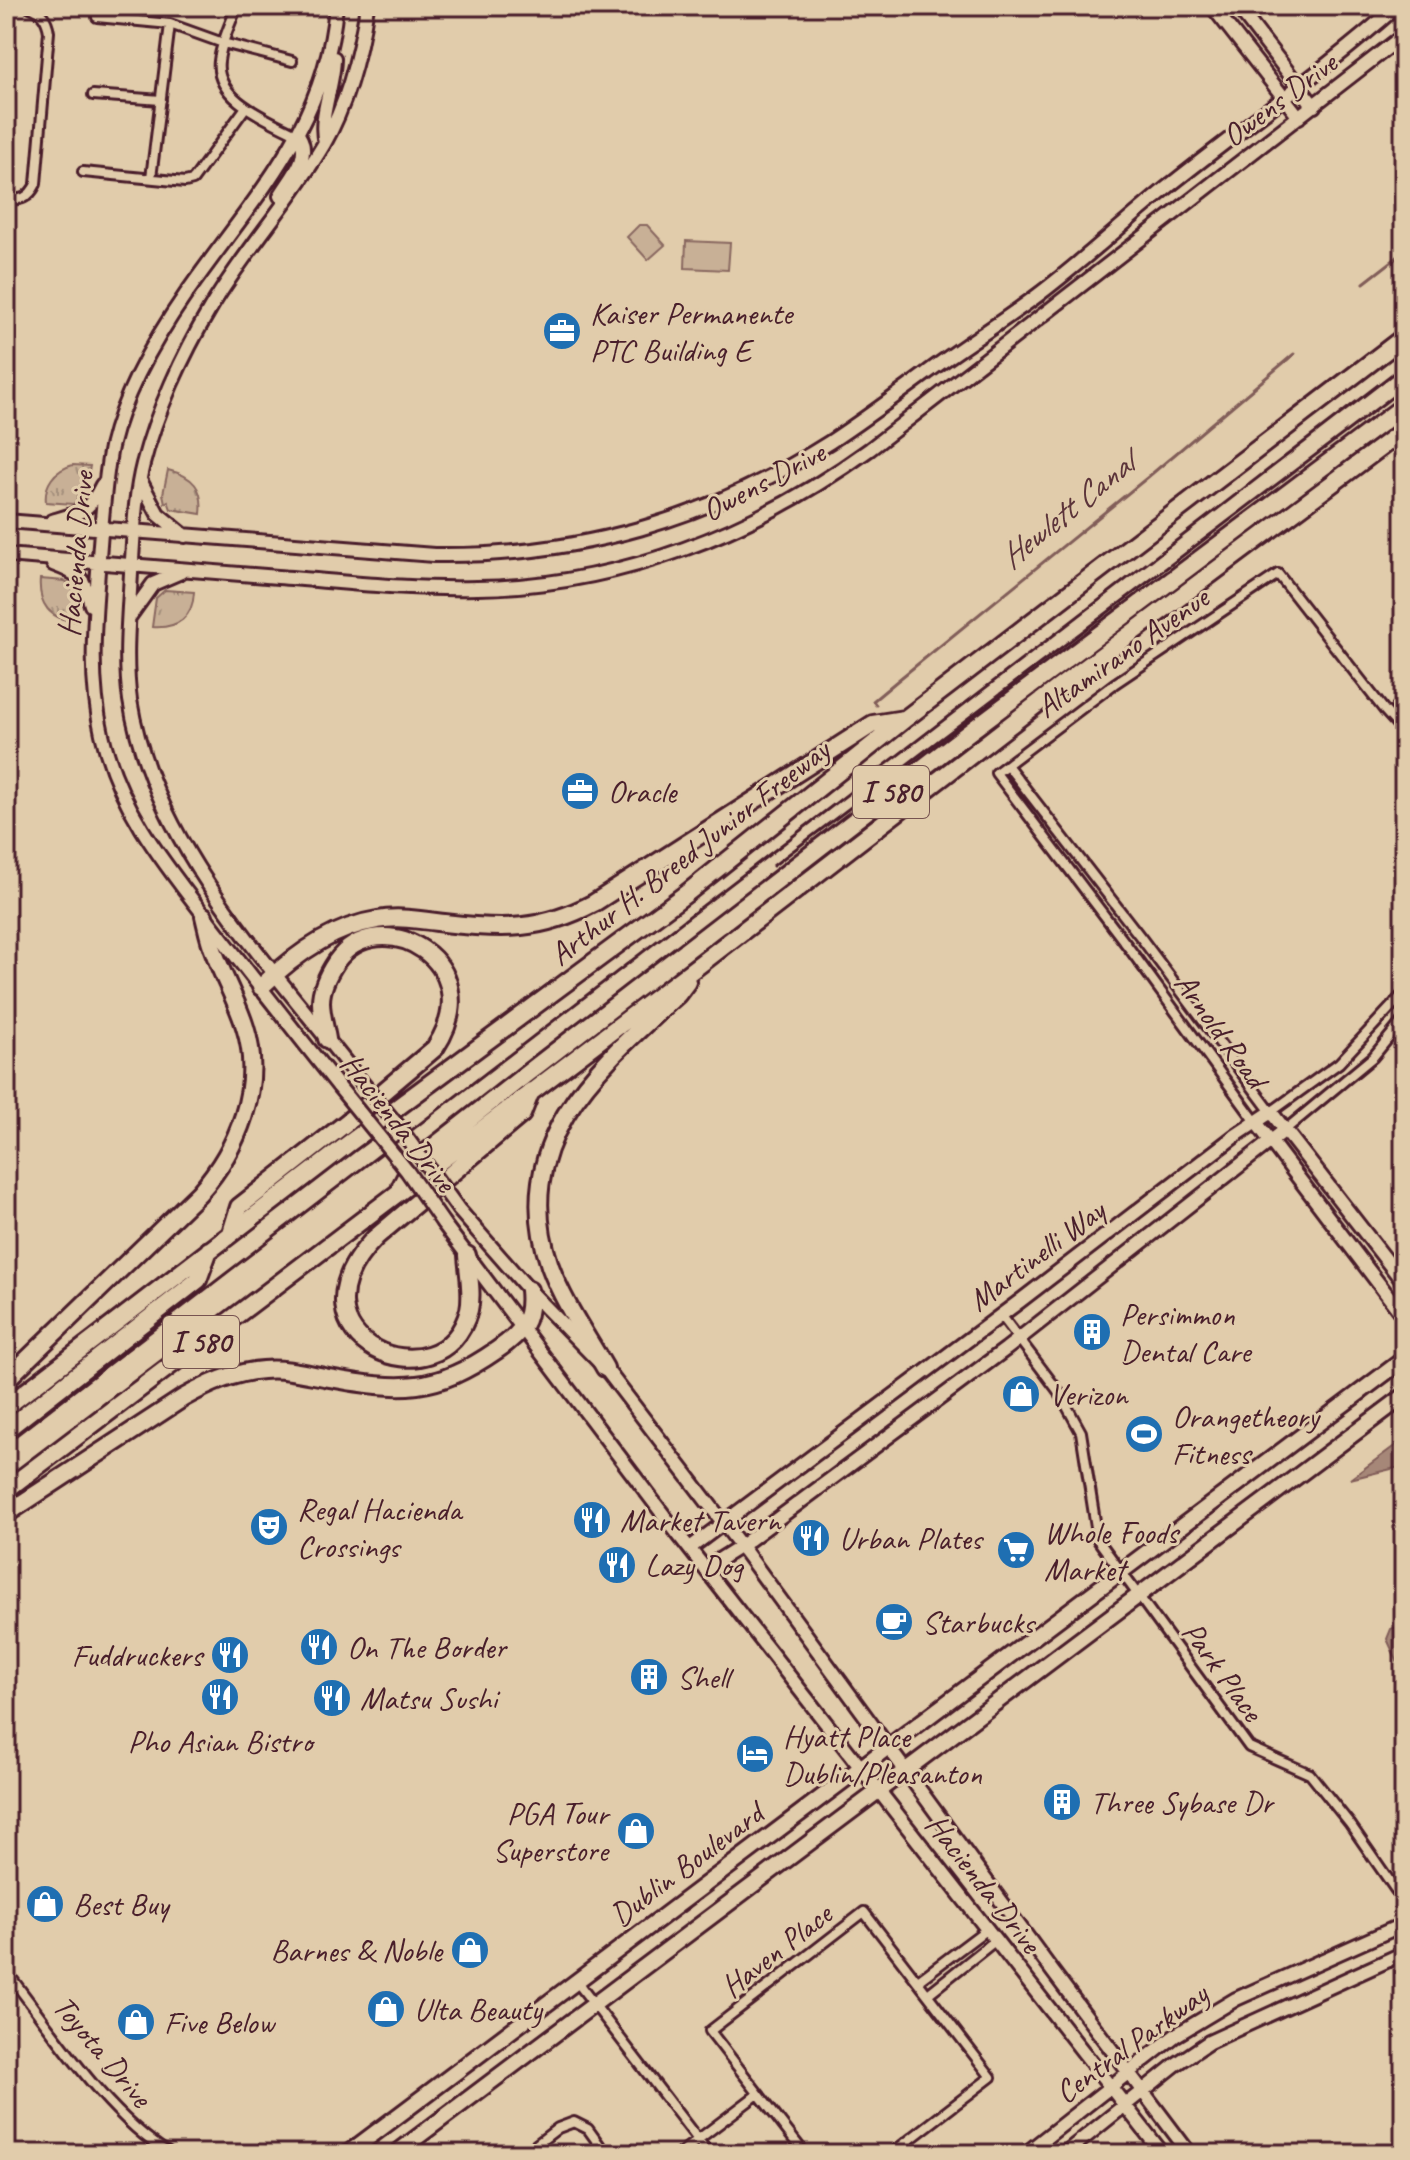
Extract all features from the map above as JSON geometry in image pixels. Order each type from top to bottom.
[{"type":"highway","name":"Arthur H. Breed Junior Freeway","points":[[6,1407],[231,1233],[687,893],[905,719],[1404,337]]},
{"type":"highway","name":"I 580","points":[[396,1195],[413,1163],[525,1075],[956,742],[1404,406]]},
{"type":"highway","name":"I 580","points":[[6,1490],[699,965],[1058,688],[1404,430]]},
{"type":"highway","points":[[261,987],[319,941],[371,921],[402,919],[517,928],[546,924],[572,915],[873,724],[905,719]]},
{"type":"highway","points":[[6,1380],[199,1193],[217,1173],[239,1131],[250,1080],[251,1053],[246,1030],[214,952],[204,916]]},
{"type":"highway","points":[[231,1233],[239,1207],[435,1048],[451,1017],[452,999],[441,967],[431,956],[405,940],[369,940],[353,947],[339,958],[323,987],[321,1002],[327,1039]]},
{"type":"highway","points":[[605,1368],[562,1293],[547,1254],[540,1211],[547,1157],[556,1131],[583,1086],[599,1067],[678,994],[699,965]]},
{"type":"highway","points":[[467,1255],[469,1309],[462,1326],[436,1352],[416,1359],[398,1358],[370,1346],[350,1326],[342,1300],[350,1269],[359,1254],[522,1114],[532,1089]]},
{"type":"highway","name":"I 580","points":[[6,1430],[198,1280],[210,1249]]},
{"type":"highway","points":[[6,1514],[183,1398],[235,1375],[261,1370],[290,1370],[402,1387],[446,1380],[469,1369],[511,1341],[528,1319],[529,1290]]},
{"type":"main road","name":"Dublin Boulevard","points":[[347,2154],[1404,1359]]},
{"type":"main road","name":"Dublin Boulevard","points":[[395,2154],[1404,1396]]},
{"type":"street","points":[[6,199],[19,201],[25,198],[36,184],[49,32],[47,21],[38,10],[28,6]]},
{"type":"street","points":[[237,6],[218,64],[223,82],[229,93],[246,107],[299,136],[304,148],[304,157],[275,206],[268,225]]},
{"type":"street","name":"Hacienda Drive","points":[[336,6],[334,35],[324,76],[299,136],[184,297],[149,353],[121,413],[107,474],[94,616],[95,699],[112,770],[142,833],[204,916],[407,1171],[467,1255],[690,1548],[1163,2154]]},
{"type":"street","name":"Hacienda Drive","points":[[367,6],[353,73],[325,142],[216,299],[190,346],[152,438],[140,480],[127,665],[130,697],[144,758],[156,792],[188,852],[274,974],[419,1153],[459,1210],[529,1290],[605,1368],[741,1546],[1190,2154]]},
{"type":"street","points":[[1212,6],[1299,117]]},
{"type":"street","points":[[1237,6],[1314,106]]},
{"type":"street","name":"Owens Drive","points":[[8,521],[434,555],[489,555],[592,542],[659,525],[695,512],[770,477],[828,443],[1036,296],[1089,256],[1166,188],[1397,6]]},
{"type":"street","points":[[97,17],[170,24],[223,43],[292,61]]},
{"type":"street","points":[[151,178],[170,24]]},
{"type":"street","points":[[325,142],[323,122],[334,72],[334,35]]},
{"type":"street","name":"Owens Drive","points":[[6,555],[393,586],[478,588],[519,586],[593,575],[706,541],[785,504],[858,458],[1404,35]]},
{"type":"street","points":[[93,95],[161,100]]},
{"type":"street","points":[[83,172],[185,182],[193,180],[246,107]]},
{"type":"street","points":[[42,524],[81,513],[88,508],[107,474]]},
{"type":"street","points":[[140,480],[158,514],[185,536]]},
{"type":"street","points":[[39,558],[76,573],[82,579],[94,616]]},
{"type":"street","points":[[128,618],[153,584],[187,570]]},
{"type":"street","name":"Altamirano Avenue","points":[[996,773],[1114,684],[1278,574],[1404,732]]},
{"type":"street","name":"Arnold Road","points":[[1007,765],[1404,1283]]},
{"type":"street","name":"Arnold Road","points":[[996,773],[1129,948],[1269,1142],[1404,1317]]},
{"type":"street","name":"Martinelli Way","points":[[690,1548],[1256,1122],[1339,1063],[1404,993]]},
{"type":"street","name":"Martinelli Way","points":[[706,1568],[741,1546],[1019,1339],[1285,1130],[1373,1057],[1404,1019]]},
{"type":"street","name":"Park Place","points":[[1001,1315],[1059,1392],[1081,1432],[1098,1540],[1249,1747],[1310,1774],[1355,1831],[1404,1902]]},
{"type":"street","name":"Haven Place","points":[[805,2154],[710,2031],[864,1912],[991,2077],[891,2154]]},
{"type":"street","name":"Central Parkway","points":[[1025,2154],[1176,2035],[1236,1999],[1404,1924]]},
{"type":"street","points":[[918,1981],[987,1929]]},
{"type":"street","points":[[928,1994],[996,1940]]},
{"type":"street","name":"Central Parkway","points":[[1064,2154],[1209,2042],[1404,1953]]},
{"type":"street","name":"Toyota Drive","points":[[6,1971],[114,2106],[145,2137],[170,2154]]},
{"type":"street","points":[[577,1982],[709,2154]]},
{"type":"street","points":[[679,2154],[758,2094]]},
{"type":"street","points":[[524,2154],[558,2128],[574,2122],[588,2129],[606,2154]]},
{"type":"green space","points":[[639,225],[647,225],[665,245],[648,260],[627,237]]},
{"type":"green space","points":[[686,241],[730,243],[728,270],[685,268]]},
{"type":"green space","points":[[73,465],[90,466],[85,494],[77,496],[73,504],[46,502],[52,479],[60,470]]},
{"type":"green space","points":[[168,470],[195,484],[201,497],[201,514],[171,509],[168,501],[165,503],[163,494]]},
{"type":"green space","points":[[40,579],[71,584],[70,588],[75,589],[78,597],[76,621],[59,618],[48,609],[41,596]]},
{"type":"green space","points":[[165,590],[194,592],[191,608],[176,623],[152,627],[156,598]]},
{"type":"shaded area","points":[[1404,1439],[1404,1466],[1350,1479]]},
{"type":"shaded area","points":[[1404,1624],[1404,1681],[1398,1677],[1398,1663],[1387,1639],[1391,1629]]},
{"type":"waterway","name":"Hewlett Canal","points":[[1364,283],[1404,252]]},
{"type":"waterway","name":"Hewlett Canal","points":[[876,705],[873,701],[1294,354]]},
{"type":"railway","points":[[6,1443],[1404,365]]},
{"type":"railway","points":[[773,866],[1404,388]]},
{"type":"place","name":"Kaiser Permanente PTC Building E","points":[[562,331]]},
{"type":"place","name":"Oracle","points":[[580,791]]},
{"type":"place","name":"Persimmon Dental Care","points":[[1092,1332]]},
{"type":"place","name":"Verizon","points":[[1021,1394]]},
{"type":"place","name":"Orangetheory Fitness","points":[[1144,1434]]},
{"type":"place","name":"Market Tavern","points":[[592,1520]]},
{"type":"place","name":"Regal Hacienda Crossings","points":[[269,1527]]},
{"type":"place","name":"Urban Plates","points":[[811,1538]]},
{"type":"place","name":"Whole Foods Market","points":[[1016,1550]]},
{"type":"place","name":"Lazy Dog","points":[[617,1565]]},
{"type":"place","name":"Starbucks","points":[[894,1622]]},
{"type":"place","name":"On The Border","points":[[319,1647]]},
{"type":"place","name":"Fuddruckers","points":[[230,1655]]},
{"type":"place","name":"Shell","points":[[649,1677]]},
{"type":"place","name":"Pho Asian Bistro","points":[[220,1697]]},
{"type":"place","name":"Matsu Sushi","points":[[332,1698]]},
{"type":"place","name":"Hyatt Place Dublin/Pleasanton","points":[[755,1754]]},
{"type":"place","name":"Three Sybase Dr","points":[[1062,1802]]},
{"type":"place","name":"PGA Tour Superstore","points":[[636,1831]]},
{"type":"place","name":"Best Buy","points":[[45,1904]]},
{"type":"place","name":"Barnes & Noble","points":[[470,1950]]},
{"type":"place","name":"Ulta Beauty","points":[[386,2009]]},
{"type":"place","name":"Five Below","points":[[136,2022]]}]
